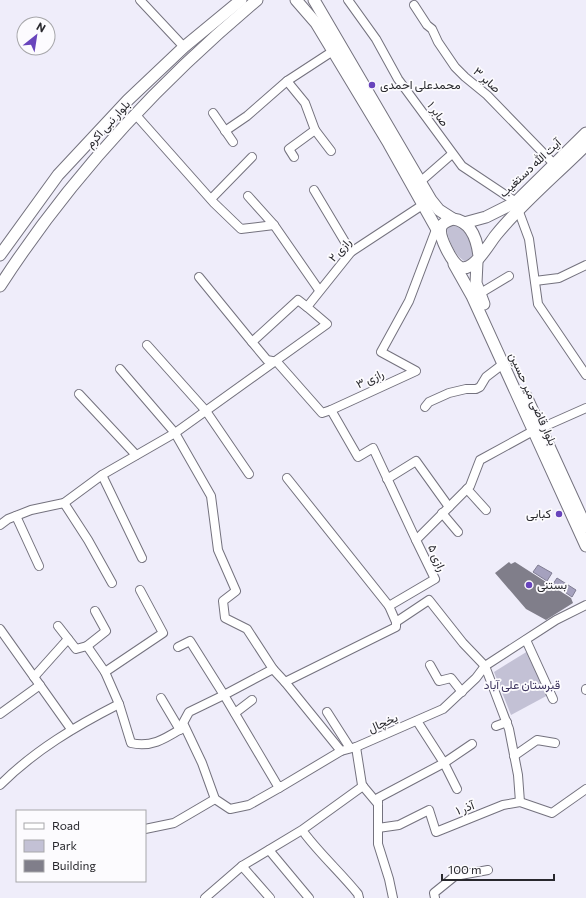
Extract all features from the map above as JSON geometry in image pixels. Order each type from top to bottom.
[{"type":"main road","name":"بلوار نبی اکرم","points":[[0,255],[58,175],[128,100],[184,47],[241,0]]},
{"type":"main road","name":"بلوار نبی اکرم","points":[[0,286],[58,202],[116,132],[190,58],[257,0]]},
{"type":"main road","points":[[296,0],[316,23],[333,51],[424,204],[454,264],[462,268],[470,267],[478,259],[478,244],[472,232],[464,223],[453,219],[439,210],[420,182],[314,0]]},
{"type":"main road","name":"آیت الله دستغیب","points":[[478,259],[497,233],[554,164],[586,133]]},
{"type":"main road","name":"آیت الله دستغیب","points":[[464,223],[518,207],[586,145]]},
{"type":"main road","points":[[438,231],[446,222],[453,219]]},
{"type":"main road","name":"بلوار قاضی میر حسین","points":[[478,259],[476,283],[479,294],[586,546]]},
{"type":"main road","name":"بلوار قاضی میر حسین","points":[[454,264],[472,296],[503,364],[586,527]]},
{"type":"street","points":[[140,0],[184,47]]},
{"type":"street","name":"صابر ۱","points":[[348,0],[376,39],[398,80],[452,154],[462,166],[518,207]]},
{"type":"street","name":"صابر ۳","points":[[414,5],[427,25],[432,29],[438,42],[456,67],[465,77],[487,95],[554,164]]},
{"type":"street","points":[[225,131],[247,116],[287,81],[333,51]]},
{"type":"street","points":[[287,81],[305,103],[315,130],[331,151]]},
{"type":"street","points":[[213,113],[233,142]]},
{"type":"street","points":[[135,114],[211,199],[241,228],[274,225]]},
{"type":"street","points":[[294,157],[289,149],[315,130]]},
{"type":"street","points":[[420,182],[452,154]]},
{"type":"street","points":[[211,199],[252,157]]},
{"type":"street","points":[[314,190],[351,252]]},
{"type":"street","points":[[248,196],[274,225],[320,290]]},
{"type":"street","name":"رازی ۲","points":[[307,307],[351,252],[424,204]]},
{"type":"street","points":[[518,207],[529,239],[538,304],[586,375]]},
{"type":"street","name":"رازی ۳","points":[[331,410],[416,371],[381,352],[408,301],[438,231]]},
{"type":"street","points":[[535,281],[559,278],[586,265]]},
{"type":"street","points":[[199,276],[267,360],[277,362],[322,413],[331,410],[358,456],[373,448],[416,540]]},
{"type":"street","points":[[479,294],[509,276]]},
{"type":"street","points":[[0,525],[8,519],[31,510],[64,503],[102,475],[136,454],[175,433],[277,362],[327,324],[298,300],[252,342]]},
{"type":"street","points":[[147,345],[206,411],[249,474]]},
{"type":"street","points":[[425,407],[429,402],[449,393],[466,389],[476,389],[480,387],[486,377],[503,364]]},
{"type":"street","points":[[120,369],[175,433],[211,496],[218,550],[236,592],[222,601],[225,618],[247,629],[273,669],[341,751]]},
{"type":"street","points":[[79,394],[136,454]]},
{"type":"street","name":"رازی ۵","points":[[390,606],[435,579],[416,540],[470,486],[480,460],[537,430],[586,408]]},
{"type":"street","points":[[387,479],[416,461],[449,507]]},
{"type":"street","points":[[102,475],[142,558]]},
{"type":"street","points":[[286,478],[390,606],[396,622]]},
{"type":"street","points":[[467,489],[486,510]]},
{"type":"street","points":[[64,503],[88,540],[112,583]]},
{"type":"street","points":[[442,513],[458,532]]},
{"type":"street","points":[[16,516],[39,566]]},
{"type":"street","points":[[105,672],[163,633],[140,590]]},
{"type":"street","points":[[285,682],[396,626],[396,622],[429,600],[463,643],[485,666],[507,722],[514,756],[520,802],[552,813],[586,789]]},
{"type":"street","name":"یخچال","points":[[215,799],[230,809],[249,805],[341,751],[353,748],[443,709],[462,692],[485,666],[556,620],[586,605]]},
{"type":"street","points":[[58,626],[76,649],[87,646],[106,631],[95,611]]},
{"type":"street","points":[[0,629],[71,729]]},
{"type":"street","points":[[34,677],[68,639]]},
{"type":"street","points":[[526,640],[554,699]]},
{"type":"street","points":[[178,647],[190,641],[280,788]]},
{"type":"street","points":[[87,646],[105,672],[118,704],[131,743],[142,746],[156,744],[182,728],[189,712],[273,669]]},
{"type":"street","points":[[430,665],[439,681],[451,678],[462,692]]},
{"type":"street","points":[[0,714],[40,685]]},
{"type":"street","points":[[146,829],[174,823],[215,799],[202,763],[182,728],[161,698]]},
{"type":"street","points":[[235,714],[252,700]]},
{"type":"street","points":[[0,785],[18,766],[71,729],[118,704]]},
{"type":"street","points":[[327,712],[353,748],[363,786],[378,804]]},
{"type":"street","points":[[418,721],[444,763],[457,789]]},
{"type":"street","points":[[496,726],[507,722]]},
{"type":"street","points":[[514,756],[537,740],[555,743]]},
{"type":"street","points":[[393,898],[389,879],[380,854],[378,798],[444,763],[472,744]]},
{"type":"street","points":[[205,898],[242,866],[302,830],[363,786]]},
{"type":"street","name":"آذر ۱","points":[[378,828],[399,825],[428,810],[436,832],[503,805],[520,802]]},
{"type":"street","points":[[305,834],[316,848],[339,870],[360,898]]},
{"type":"street","points":[[269,850],[308,898]]},
{"type":"street","points":[[242,866],[270,898]]},
{"type":"street","points":[[435,898],[434,893],[455,876],[488,870]]},
{"type":"green space","points":[[454,224],[465,229],[472,240],[475,256],[469,262],[465,261],[457,254],[448,237],[447,227]]},
{"type":"green space","name":"قبرستان علی آباد","points":[[528,651],[550,694],[511,715],[494,672]]},
{"type":"shaded area","points":[[538,565],[552,573],[547,581],[533,572]]},
{"type":"shaded area","points":[[557,578],[576,590],[572,597],[553,584]]},
{"type":"building","name":"بستنی","points":[[509,562],[511,564],[515,562],[571,598],[573,603],[546,620],[526,609],[495,573]]},
{"type":"place","name":"محمدعلی احمدی","points":[[372,85]]},
{"type":"place","name":"کبابی","points":[[559,514]]},
{"type":"place","name":"بستنی","points":[[529,585]]}]
